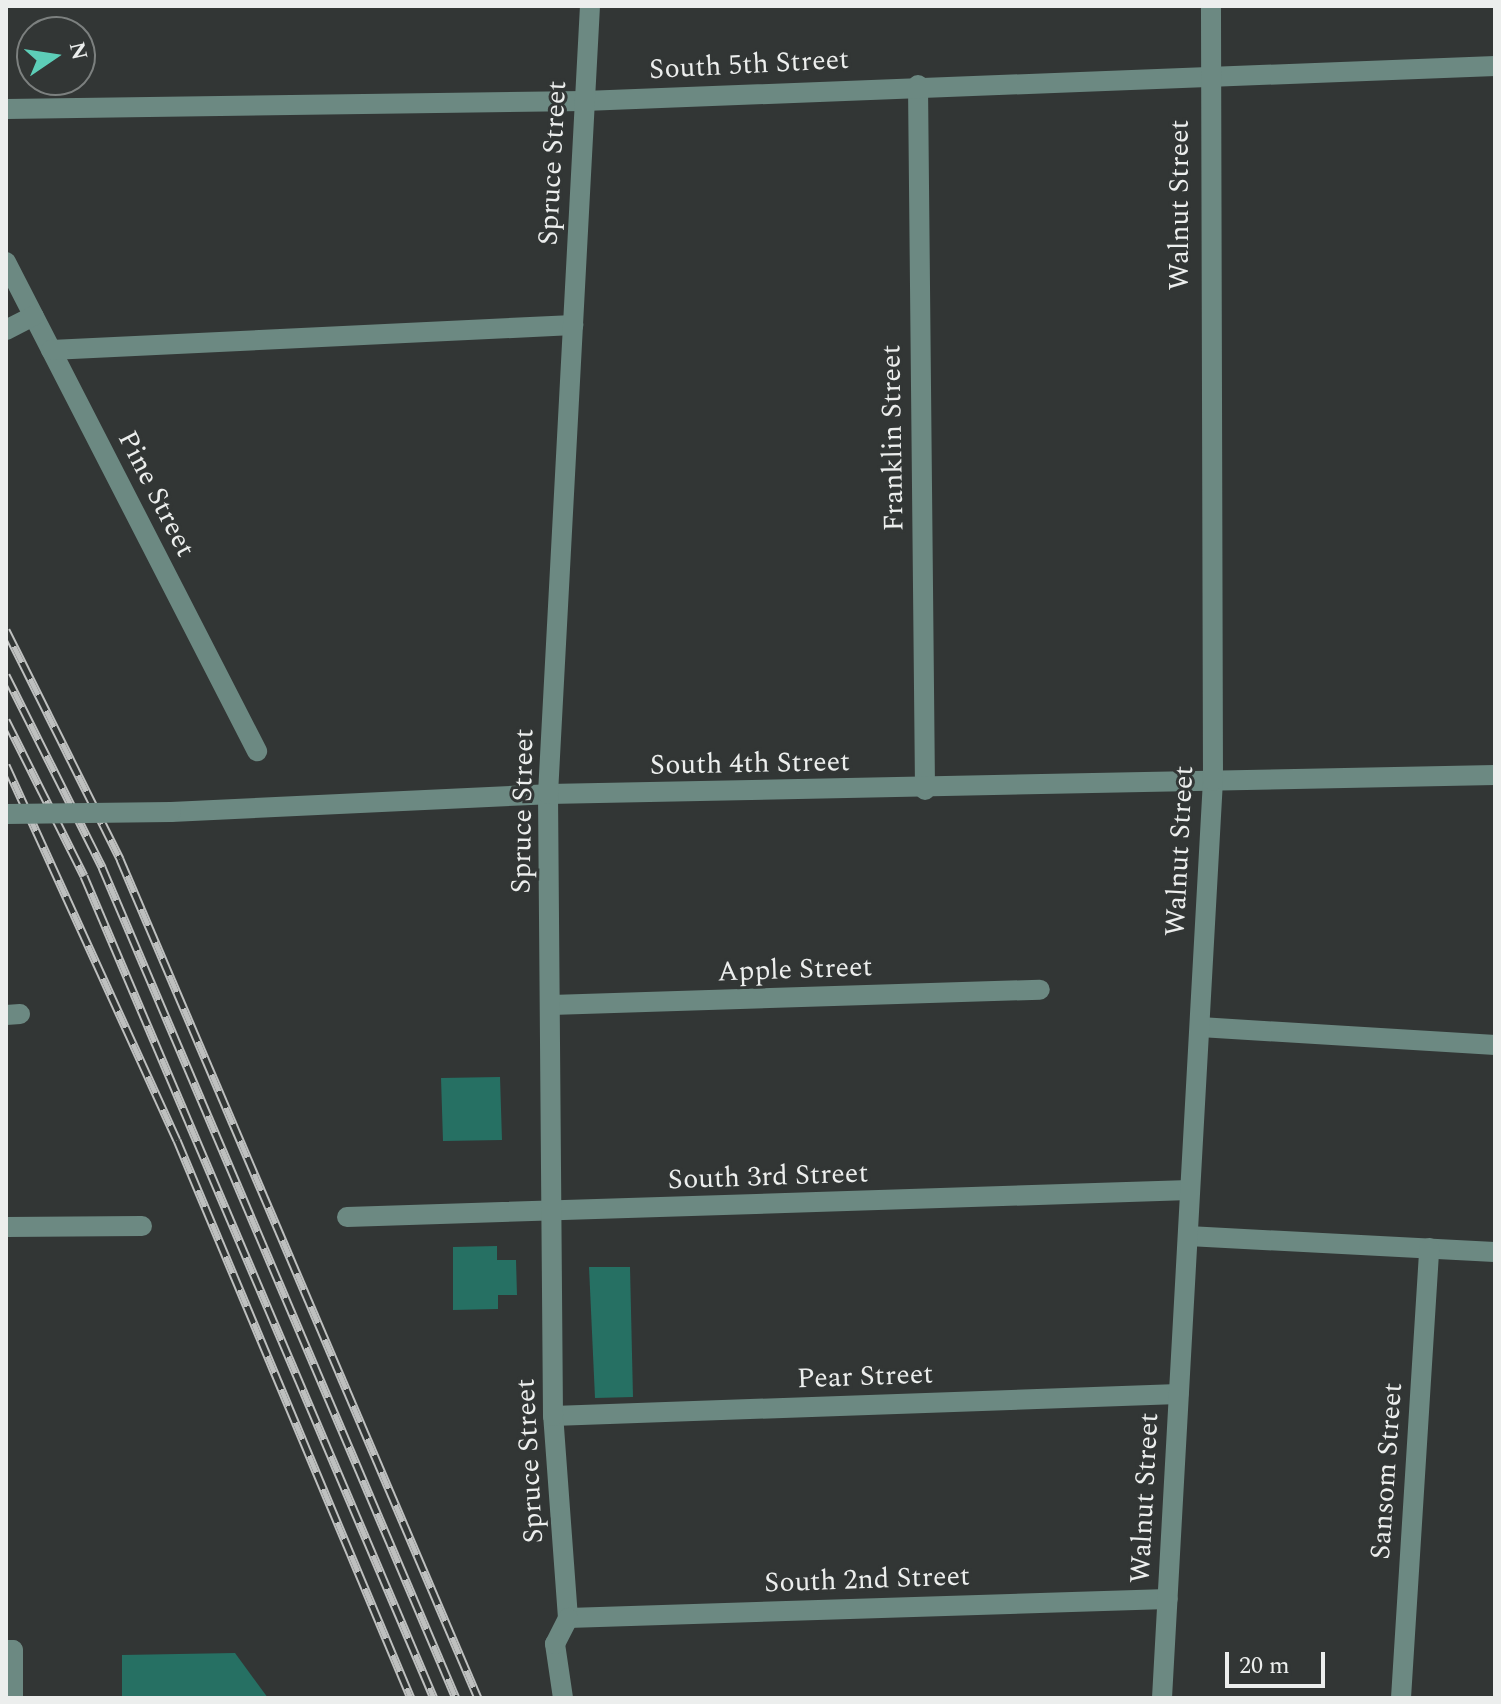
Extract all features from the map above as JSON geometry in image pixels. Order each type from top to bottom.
[{"type":"street","name":"Spruce Street","points":[[568,1618],[553,1416],[548,794],[590,6]]},
{"type":"street","name":"Walnut Street","points":[[1162,1698],[1213,781],[1207,75],[1211,6]]},
{"type":"street","name":"South 5th Street","points":[[6,109],[584,101],[918,85],[1495,66]]},
{"type":"street","name":"Franklin Street","points":[[918,85],[925,790]]},
{"type":"street","name":"Pine Street","points":[[6,262],[257,751]]},
{"type":"street","points":[[6,330],[34,316]]},
{"type":"street","points":[[51,350],[573,325]]},
{"type":"street","name":"South 4th Street","points":[[6,814],[171,812],[548,794],[925,790],[1495,775]]},
{"type":"street","name":"Apple Street","points":[[551,1005],[1040,990]]},
{"type":"street","points":[[1200,1027],[1495,1045]]},
{"type":"street","name":"South 3rd Street","points":[[347,1217],[1190,1190]]},
{"type":"street","points":[[6,1227],[142,1226]]},
{"type":"street","points":[[1188,1236],[1495,1252]]},
{"type":"street","name":"Sansom Street","points":[[1401,1698],[1429,1248]]},
{"type":"street","name":"Pear Street","points":[[553,1416],[1179,1394]]},
{"type":"street","name":"South 2nd Street","points":[[568,1618],[1168,1599]]},
{"type":"street","points":[[563,1698],[555,1644],[568,1618]]},
{"type":"street","points":[[10,1650],[13,1698]]},
{"type":"building","points":[[500,1077],[502,1140],[443,1141],[441,1078]]},
{"type":"building","points":[[497,1246],[497,1260],[516,1260],[517,1295],[498,1295],[498,1309],[453,1310],[453,1247]]},
{"type":"building","points":[[589,1267],[630,1267],[633,1397],[595,1398]]},
{"type":"building","points":[[235,1653],[268,1698],[122,1698],[122,1655]]},
{"type":"railway","points":[[6,630],[120,859],[478,1698]]},
{"type":"railway","points":[[6,675],[102,867],[456,1698]]},
{"type":"railway","points":[[6,720],[84,876],[434,1698]]},
{"type":"railway","points":[[6,765],[177,1140],[411,1698]]}]
